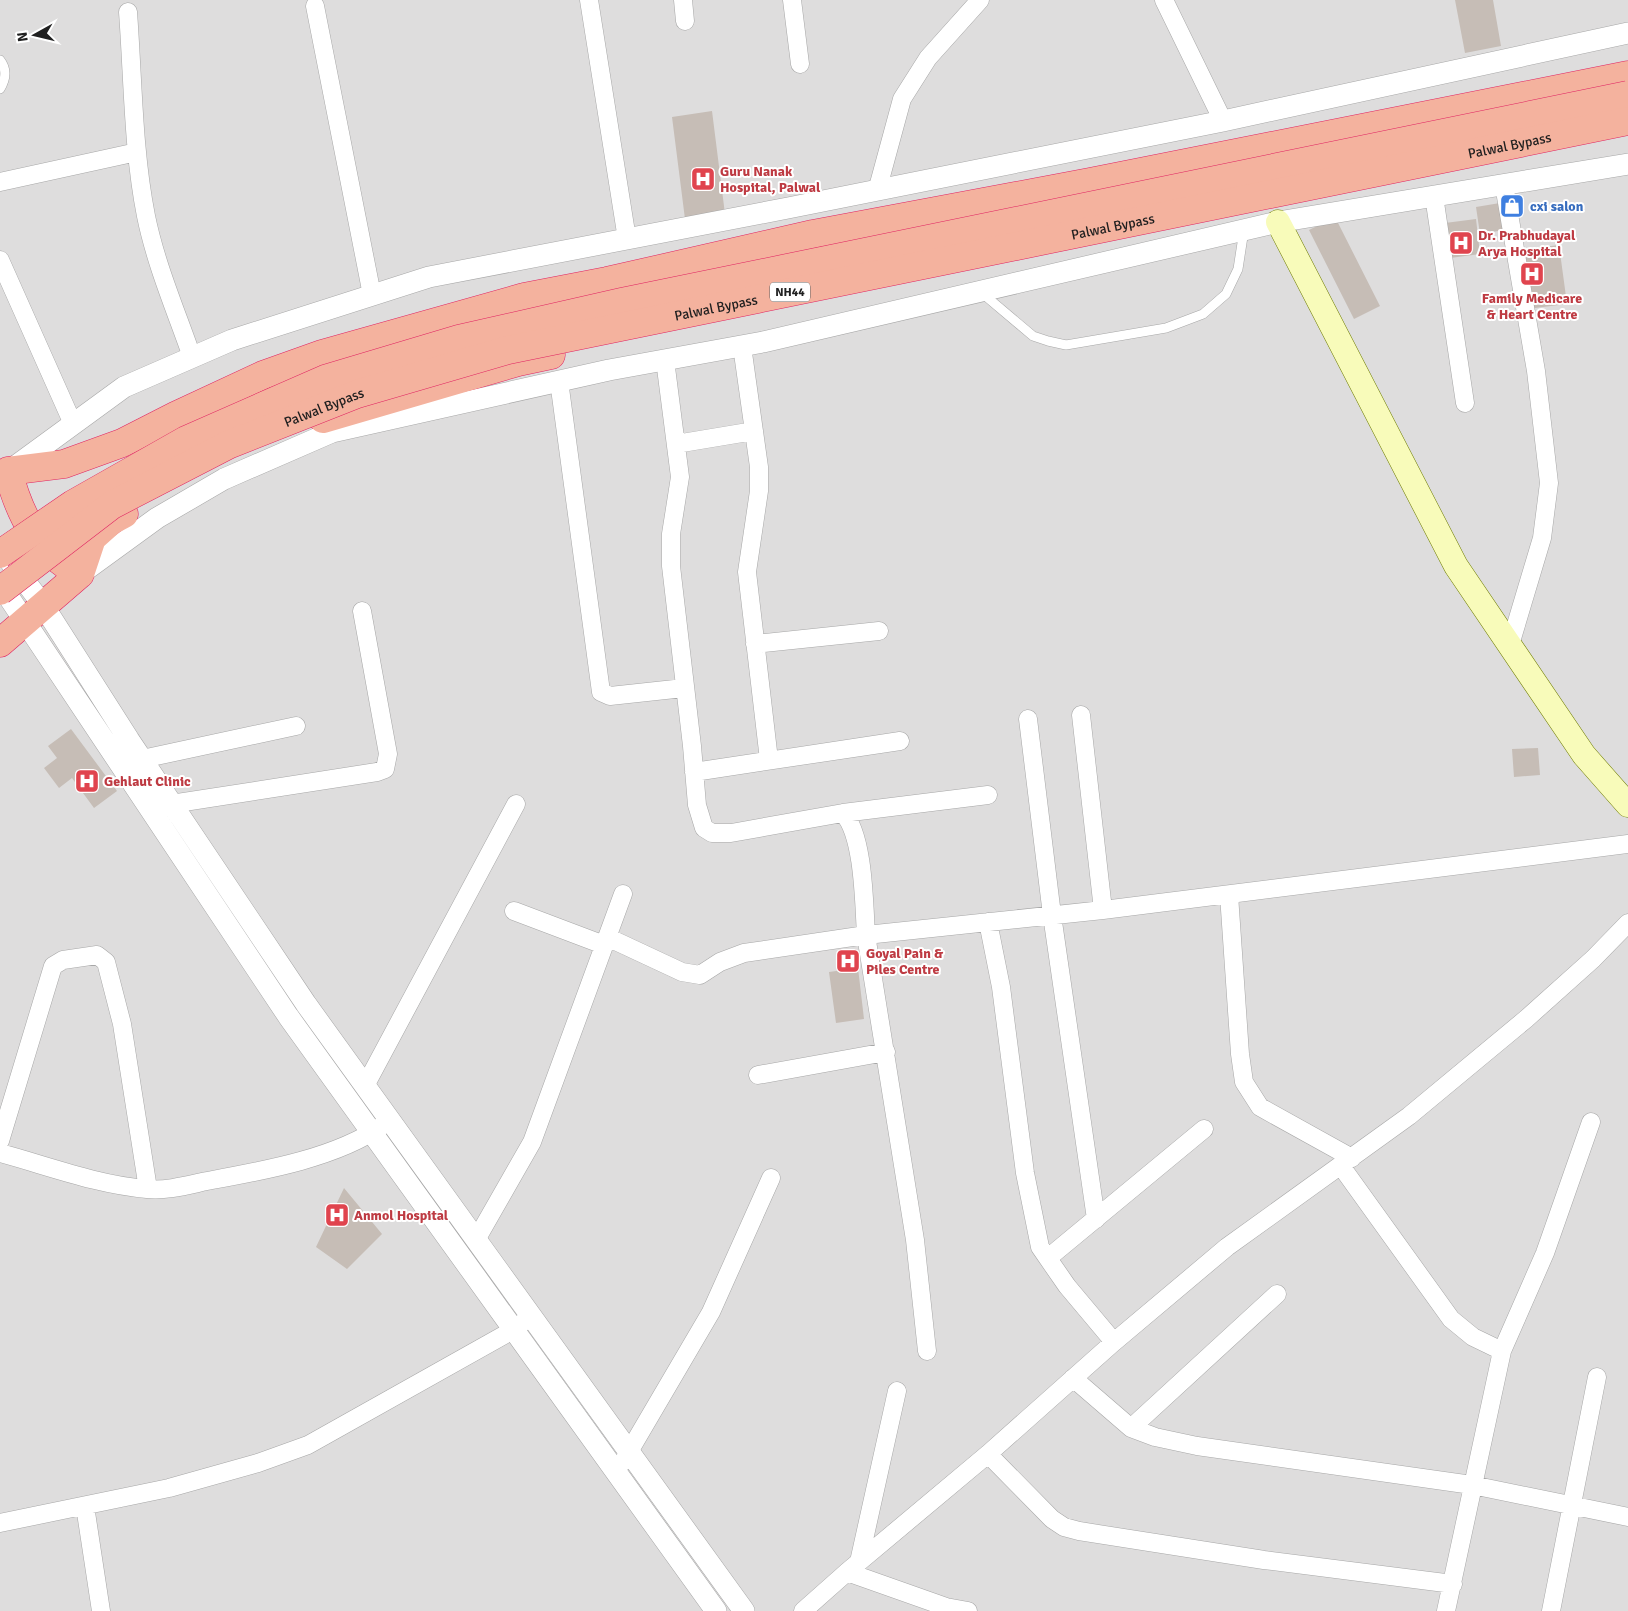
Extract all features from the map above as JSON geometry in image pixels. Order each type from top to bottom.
[{"type":"highway","points":[[80,574],[62,564],[40,544],[4,474],[64,464],[122,443],[175,416],[271,372],[322,354],[505,302],[814,234],[1240,152],[1628,74]]},
{"type":"highway","name":"Palwal Bypass","points":[[0,554],[73,504],[186,440],[325,379],[459,339],[632,300],[1628,95]]},
{"type":"highway","name":"Palwal Bypass","points":[[6,584],[112,506],[228,445],[357,394],[508,350],[1270,208],[1628,121]]},
{"type":"highway","points":[[0,643],[80,574],[92,538],[111,521],[197,473],[331,416],[518,362],[1628,135]]},
{"type":"main road","points":[[1270,208],[1456,566],[1584,755],[1628,805]]},
{"type":"street","points":[[589,0],[627,239]]},
{"type":"street","points":[[683,0],[686,21]]},
{"type":"street","points":[[792,0],[800,64]]},
{"type":"street","points":[[877,191],[902,99],[928,58],[980,0]]},
{"type":"street","points":[[1164,0],[1223,121],[1270,208]]},
{"type":"street","points":[[316,6],[372,295]]},
{"type":"street","points":[[128,12],[137,152],[146,217],[160,267],[192,357]]},
{"type":"street","points":[[4,474],[124,387],[232,340],[428,277],[877,191],[1223,121],[1628,34]]},
{"type":"street","points":[[0,182],[137,152]]},
{"type":"street","points":[[80,574],[157,518],[224,479],[332,432],[559,381],[742,346],[1244,230],[1270,208],[1434,196],[1628,164]]},
{"type":"street","points":[[1504,185],[1536,371],[1549,483],[1542,538],[1510,646]]},
{"type":"street","points":[[1434,196],[1465,404]]},
{"type":"street","points":[[0,260],[73,424]]},
{"type":"street","points":[[742,346],[759,467],[758,491],[747,572],[769,760]]},
{"type":"street","points":[[665,360],[680,477],[671,534],[671,566],[697,805],[704,828],[712,834],[770,828],[843,813],[988,795]]},
{"type":"street","points":[[559,381],[601,692],[610,696],[684,688]]},
{"type":"street","points":[[676,444],[754,431]]},
{"type":"street","points":[[0,548],[6,584],[34,613],[142,759],[306,1004],[744,1611]]},
{"type":"street","points":[[171,804],[378,772],[384,769],[388,754],[362,611]]},
{"type":"street","points":[[34,613],[261,977],[716,1611]]},
{"type":"street","points":[[755,644],[879,631]]},
{"type":"street","points":[[1081,715],[1103,910]]},
{"type":"street","points":[[1028,719],[1052,915],[1096,1219]]},
{"type":"street","points":[[142,759],[296,726]]},
{"type":"street","points":[[694,772],[900,741]]},
{"type":"street","points":[[365,1086],[516,804]]},
{"type":"street","points":[[843,813],[852,824],[856,840],[866,935],[915,1240],[927,1351]]},
{"type":"street","points":[[514,911],[606,941],[682,972],[700,975],[720,962],[744,954],[866,935],[1229,895],[1628,844]]},
{"type":"street","points":[[476,1240],[532,1142],[623,894]]},
{"type":"street","points":[[1229,895],[1240,1054],[1244,1082],[1260,1108],[1346,1162],[1451,1319],[1473,1337],[1502,1351]]},
{"type":"street","points":[[988,922],[1001,987],[1024,1173],[1040,1248],[1067,1286],[1114,1342]]},
{"type":"street","points":[[803,1611],[988,1454],[1114,1342],[1227,1247],[1409,1116],[1526,1019],[1593,959],[1628,923]]},
{"type":"street","points":[[0,1141],[53,966],[63,960],[97,955],[106,962],[122,1024],[148,1189]]},
{"type":"street","points":[[758,1075],[886,1052]]},
{"type":"street","points":[[0,1153],[111,1183],[148,1189],[172,1188],[281,1166],[335,1149],[372,1133],[390,1120]]},
{"type":"street","points":[[1446,1611],[1502,1351],[1546,1254],[1591,1122]]},
{"type":"street","points":[[1048,1258],[1204,1129]]},
{"type":"street","points":[[616,1470],[630,1452],[711,1312],[771,1178]]},
{"type":"street","points":[[1131,1428],[1277,1294]]},
{"type":"street","points":[[0,1523],[169,1488],[258,1463],[308,1445],[513,1330],[531,1316]]},
{"type":"street","points":[[1551,1611],[1597,1377]]},
{"type":"street","points":[[1073,1378],[1131,1428],[1155,1437],[1197,1446],[1472,1486],[1628,1518]]},
{"type":"street","points":[[853,1567],[896,1391]]},
{"type":"street","points":[[988,1454],[1052,1519],[1064,1527],[1079,1532],[1264,1560],[1453,1584]]},
{"type":"street","points":[[85,1506],[102,1611]]},
{"type":"street","points":[[853,1567],[946,1607],[968,1611]]},
{"type":"lane","points":[[0,60],[5,71],[4,82],[0,89]]},
{"type":"lane","points":[[980,292],[1033,336],[1048,341],[1066,344],[1166,328],[1203,314],[1226,294],[1238,269],[1244,230]]},
{"type":"shaded area","points":[[0,0],[1628,0],[1628,1611],[0,1611]]},
{"type":"building","points":[[1455,0],[1493,0],[1501,46],[1465,53]]},
{"type":"building","points":[[712,111],[725,214],[685,219],[672,117]]},
{"type":"building","points":[[1500,203],[1504,230],[1480,234],[1476,207]]},
{"type":"building","points":[[1335,217],[1380,306],[1354,319],[1309,230]]},
{"type":"building","points":[[1476,219],[1480,254],[1450,258],[1445,223]]},
{"type":"building","points":[[1559,245],[1567,304],[1527,309],[1520,250]]},
{"type":"building","points":[[71,729],[117,791],[94,808],[72,778],[59,788],[44,768],[57,758],[48,746]]},
{"type":"building","points":[[1538,748],[1540,775],[1514,777],[1512,749]]},
{"type":"building","points":[[858,968],[864,1019],[836,1023],[829,972]]},
{"type":"building","points":[[344,1188],[382,1234],[347,1269],[316,1247]]},
{"type":"place","name":"Guru Nanak Hospital, Palwal","points":[[703,179]]},
{"type":"place","name":"cxi salon","points":[[1512,206]]},
{"type":"place","name":"Dr. Prabhudayal Arya Hospital","points":[[1461,243]]},
{"type":"place","name":"Family Medicare & Heart Centre","points":[[1532,274]]},
{"type":"place","name":"Gehlaut Clinic","points":[[87,781]]},
{"type":"place","name":"Goyal Pain & Piles Centre","points":[[848,961]]},
{"type":"place","name":"Anmol Hospital","points":[[337,1215]]}]
